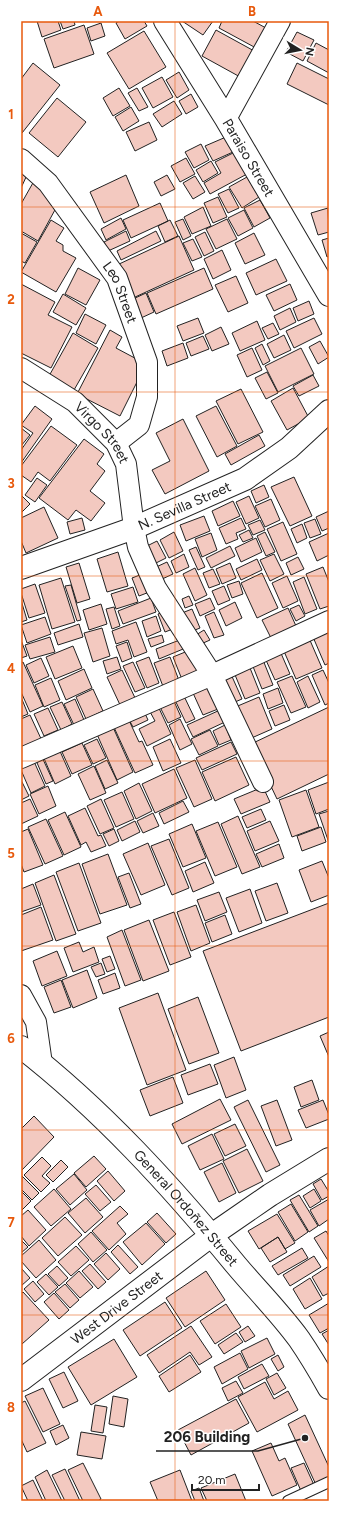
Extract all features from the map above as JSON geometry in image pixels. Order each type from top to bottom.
[{"type":"street","name":"Paraiso Street","points":[[165,21],[323,274],[329,295]]},
{"type":"street","points":[[226,119],[280,21]]},
{"type":"street","name":"Leo Street","points":[[21,159],[48,183],[117,278],[147,362],[147,397],[139,425],[116,443]]},
{"type":"street","name":"Virgo Street","points":[[21,368],[75,402],[116,443],[126,464],[134,528],[138,547],[156,588],[212,675],[263,782]]},
{"type":"street","name":"N. Sevilla Street","points":[[21,568],[134,528],[245,479],[289,448],[329,411]]},
{"type":"street","points":[[21,758],[212,675],[329,621]]},
{"type":"street","points":[[21,995],[36,1022],[42,1064]]},
{"type":"street","name":"General Ordoñez Street","points":[[21,1047],[42,1064],[129,1144],[169,1186],[212,1235],[299,1340],[329,1388]]},
{"type":"street","name":"West Drive Street","points":[[21,1380],[212,1235],[270,1195],[329,1159]]},
{"type":"lane","points":[[288,1501],[329,1482]]},
{"type":"building","points":[[37,21],[58,21],[61,30],[42,37]]},
{"type":"building","points":[[60,21],[74,21],[75,25],[63,29]]},
{"type":"building","points":[[119,21],[144,21],[147,26],[125,39],[116,23]]},
{"type":"building","points":[[182,21],[213,21],[203,35]]},
{"type":"building","points":[[222,21],[253,21],[266,28],[256,48],[219,28]]},
{"type":"building","points":[[101,23],[105,36],[91,41],[87,28]]},
{"type":"building","points":[[84,25],[94,54],[54,68],[44,39]]},
{"type":"building","points":[[216,30],[256,52],[242,78],[202,56]]},
{"type":"building","points":[[144,31],[166,67],[129,89],[107,53]]},
{"type":"building","points":[[297,32],[314,40],[303,61],[286,52]]},
{"type":"building","points":[[316,43],[329,50],[329,73],[307,61]]},
{"type":"building","points":[[33,63],[60,85],[22,133],[21,79]]},
{"type":"building","points":[[297,63],[329,79],[329,105],[287,84]]},
{"type":"building","points":[[179,72],[189,90],[177,98],[166,80]]},
{"type":"building","points":[[162,77],[173,97],[153,108],[142,88]]},
{"type":"building","points":[[119,88],[130,106],[113,116],[103,98]]},
{"type":"building","points":[[137,88],[148,107],[139,111],[128,93]]},
{"type":"building","points":[[191,94],[198,107],[186,114],[179,101]]},
{"type":"building","points":[[57,98],[86,122],[58,157],[29,133]]},
{"type":"building","points":[[174,101],[182,114],[162,127],[153,114]]},
{"type":"building","points":[[131,107],[139,121],[123,131],[115,117]]},
{"type":"building","points":[[149,122],[157,140],[135,151],[126,132]]},
{"type":"building","points":[[226,137],[233,152],[213,161],[205,146]]},
{"type":"building","points":[[201,144],[209,160],[194,168],[185,152]]},
{"type":"building","points":[[235,152],[247,174],[210,194],[204,183],[221,173],[215,162]]},
{"type":"building","points":[[186,158],[195,174],[180,182],[171,166]]},
{"type":"building","points":[[211,161],[218,173],[203,182],[196,170]]},
{"type":"building","points":[[21,172],[27,175],[21,188]]},
{"type":"building","points":[[126,175],[139,206],[104,223],[90,192]]},
{"type":"building","points":[[167,175],[175,189],[161,196],[154,182]]},
{"type":"building","points":[[195,176],[205,192],[193,199],[183,183]]},
{"type":"building","points":[[247,177],[259,197],[242,208],[229,187]]},
{"type":"building","points":[[34,181],[62,197],[38,241],[21,231],[21,204]]},
{"type":"building","points":[[229,189],[239,208],[228,213],[218,194]]},
{"type":"building","points":[[218,197],[227,217],[213,223],[204,203]]},
{"type":"building","points":[[260,200],[270,218],[254,227],[244,208]]},
{"type":"building","points":[[160,203],[168,221],[131,238],[123,220]]},
{"type":"building","points":[[203,207],[211,226],[192,234],[184,217]]},
{"type":"building","points":[[328,208],[329,232],[318,235],[311,213]]},
{"type":"building","points":[[244,210],[253,228],[238,236],[228,218]]},
{"type":"building","points":[[121,218],[126,229],[106,240],[101,229]]},
{"type":"building","points":[[183,219],[191,236],[183,240],[175,222]]},
{"type":"building","points":[[227,219],[237,239],[216,249],[206,229]]},
{"type":"building","points":[[51,220],[64,228],[56,241],[63,245],[63,251],[76,258],[56,292],[21,272]]},
{"type":"building","points":[[170,220],[178,236],[165,242],[158,226]]},
{"type":"building","points":[[126,231],[130,241],[108,251],[104,242]]},
{"type":"building","points":[[156,231],[161,241],[121,260],[117,251]]},
{"type":"building","points":[[205,232],[214,251],[204,256],[195,237]]},
{"type":"building","points":[[21,233],[37,242],[25,263],[21,261]]},
{"type":"building","points":[[254,233],[265,255],[245,264],[235,243]]},
{"type":"building","points":[[179,236],[194,270],[133,298],[117,265]]},
{"type":"building","points":[[329,238],[329,256],[327,257],[322,240]]},
{"type":"building","points":[[193,239],[202,257],[192,261],[183,243]]},
{"type":"building","points":[[222,250],[231,270],[213,279],[204,259]]},
{"type":"building","points":[[276,259],[287,281],[256,295],[246,273]]},
{"type":"building","points":[[78,268],[100,280],[86,305],[65,294]]},
{"type":"building","points":[[204,268],[213,289],[156,314],[147,293]]},
{"type":"building","points":[[236,276],[248,303],[228,312],[215,285]]},
{"type":"building","points":[[21,284],[55,302],[48,315],[72,327],[51,368],[21,353]]},
{"type":"building","points":[[290,284],[297,300],[274,311],[266,295]]},
{"type":"building","points":[[146,293],[154,312],[141,318],[133,299]]},
{"type":"building","points":[[63,294],[86,308],[76,325],[53,312]]},
{"type":"building","points":[[309,301],[314,314],[298,321],[293,308]]},
{"type":"building","points":[[290,308],[296,322],[280,330],[274,316]]},
{"type":"building","points":[[85,314],[106,325],[96,344],[76,333]]},
{"type":"building","points":[[198,318],[204,333],[183,341],[177,326]]},
{"type":"building","points":[[314,318],[322,334],[294,348],[286,331]]},
{"type":"building","points":[[257,321],[265,340],[240,351],[232,333]]},
{"type":"building","points":[[273,323],[279,334],[268,339],[262,328]]},
{"type":"building","points":[[221,327],[229,344],[212,351],[205,335]]},
{"type":"building","points":[[110,330],[122,337],[116,348],[146,364],[120,416],[77,394]]},
{"type":"building","points":[[73,333],[98,348],[74,390],[49,376]]},
{"type":"building","points":[[284,335],[291,350],[274,358],[267,344]]},
{"type":"building","points":[[203,336],[209,349],[191,356],[186,343]]},
{"type":"building","points":[[320,341],[329,357],[318,364],[309,347]]},
{"type":"building","points":[[183,343],[188,358],[167,366],[162,351]]},
{"type":"building","points":[[262,344],[270,361],[263,365],[255,348]]},
{"type":"building","points":[[252,348],[262,370],[247,377],[237,355]]},
{"type":"building","points":[[301,348],[314,374],[278,392],[265,366]]},
{"type":"building","points":[[267,372],[278,393],[266,399],[255,378]]},
{"type":"building","points":[[313,375],[319,386],[299,396],[293,386]]},
{"type":"building","points":[[293,388],[309,418],[287,430],[271,401]]},
{"type":"building","points":[[241,389],[263,432],[238,444],[216,401]]},
{"type":"building","points":[[35,406],[52,419],[21,463],[21,450],[33,433],[21,425]]},
{"type":"building","points":[[216,406],[237,446],[217,457],[196,416]]},
{"type":"building","points":[[183,419],[209,471],[165,494],[152,470],[170,461],[156,433]]},
{"type":"building","points":[[51,426],[77,445],[50,481],[38,472],[31,482],[21,475],[21,466]]},
{"type":"building","points":[[21,428],[30,435],[21,446]]},
{"type":"building","points":[[259,435],[265,446],[231,465],[225,454]]},
{"type":"building","points":[[84,439],[104,454],[97,464],[105,471],[90,491],[105,503],[91,521],[76,510],[68,520],[39,498]]},
{"type":"building","points":[[294,477],[312,516],[290,526],[271,487]]},
{"type":"building","points":[[37,478],[47,485],[35,502],[25,495]]},
{"type":"building","points":[[264,485],[269,497],[256,503],[251,491]]},
{"type":"building","points":[[21,495],[30,504],[21,513]]},
{"type":"building","points":[[249,496],[259,518],[246,524],[236,502]]},
{"type":"building","points":[[271,499],[280,520],[265,527],[255,506]]},
{"type":"building","points":[[233,501],[240,516],[218,526],[212,511]]},
{"type":"building","points":[[44,507],[58,538],[26,553],[21,541],[21,518]]},
{"type":"building","points":[[329,511],[329,528],[322,531],[316,517]]},
{"type":"building","points":[[204,516],[210,531],[186,541],[180,525]]},
{"type":"building","points":[[82,518],[85,530],[70,534],[67,522]]},
{"type":"building","points":[[241,518],[246,529],[236,533],[238,539],[226,544],[219,528]]},
{"type":"building","points":[[315,519],[321,534],[310,538],[304,523]]},
{"type":"building","points":[[260,520],[265,530],[253,535],[248,525]]},
{"type":"building","points":[[283,522],[297,554],[281,561],[267,529]]},
{"type":"building","points":[[302,524],[307,538],[297,543],[291,529]]},
{"type":"building","points":[[249,530],[253,538],[243,542],[239,535]]},
{"type":"building","points":[[174,532],[183,551],[169,558],[160,540]]},
{"type":"building","points":[[265,532],[275,552],[266,556],[257,536]]},
{"type":"building","points":[[211,533],[217,550],[202,557],[195,539]]},
{"type":"building","points":[[329,533],[329,555],[317,561],[309,542]]},
{"type":"building","points":[[256,538],[262,552],[241,562],[235,548]]},
{"type":"building","points":[[157,541],[166,558],[152,565],[143,548]]},
{"type":"building","points":[[230,546],[235,556],[211,568],[206,558]]},
{"type":"building","points":[[196,547],[205,567],[198,570],[189,550]]},
{"type":"building","points":[[118,552],[128,586],[107,592],[97,559]]},
{"type":"building","points":[[184,554],[189,567],[176,573],[171,561]]},
{"type":"building","points":[[274,554],[284,574],[270,581],[260,560]]},
{"type":"building","points":[[298,557],[304,569],[291,575],[286,563]]},
{"type":"building","points":[[257,559],[262,570],[241,580],[236,569]]},
{"type":"building","points":[[167,562],[173,574],[160,580],[154,568]]},
{"type":"building","points":[[79,563],[90,599],[77,603],[66,567]]},
{"type":"building","points":[[230,563],[236,578],[222,584],[216,569]]},
{"type":"building","points":[[323,567],[329,582],[329,606],[320,609],[306,574]]},
{"type":"building","points":[[195,568],[207,595],[195,601],[183,574]]},
{"type":"building","points":[[213,569],[220,584],[209,588],[203,573]]},
{"type":"building","points":[[145,573],[152,591],[139,596],[132,578]]},
{"type":"building","points":[[262,573],[278,608],[257,618],[241,583]]},
{"type":"building","points":[[287,576],[298,601],[283,608],[272,583]]},
{"type":"building","points":[[304,577],[317,609],[305,614],[293,582]]},
{"type":"building","points":[[61,578],[75,622],[52,629],[39,585]]},
{"type":"building","points":[[239,581],[243,594],[232,598],[227,585]]},
{"type":"building","points":[[35,584],[45,613],[29,618],[21,589]]},
{"type":"building","points":[[71,585],[81,620],[77,621],[65,586]]},
{"type":"building","points":[[224,586],[230,600],[218,605],[212,591]]},
{"type":"building","points":[[133,587],[138,602],[116,609],[111,594]]},
{"type":"building","points":[[189,596],[193,605],[185,608],[182,599]]},
{"type":"building","points":[[151,598],[156,612],[123,624],[118,611]]},
{"type":"building","points":[[210,598],[215,609],[200,616],[195,604]]},
{"type":"building","points":[[21,600],[27,620],[21,622]]},
{"type":"building","points":[[235,602],[242,618],[226,626],[219,610]]},
{"type":"building","points":[[101,604],[107,624],[89,630],[83,610]]},
{"type":"building","points":[[299,605],[305,616],[296,621],[290,609]]},
{"type":"building","points":[[114,607],[120,626],[112,629],[106,609]]},
{"type":"building","points":[[288,608],[296,626],[271,638],[262,620]]},
{"type":"building","points":[[171,609],[178,627],[165,632],[158,614]]},
{"type":"building","points":[[192,609],[200,628],[190,632],[182,613]]},
{"type":"building","points":[[214,612],[224,635],[214,638],[205,616]]},
{"type":"building","points":[[156,616],[161,631],[147,637],[142,621]]},
{"type":"building","points":[[45,617],[51,634],[27,643],[21,625]]},
{"type":"building","points":[[136,622],[147,652],[134,657],[128,640],[116,644],[112,631]]},
{"type":"building","points":[[79,624],[83,637],[58,645],[54,633]]},
{"type":"building","points":[[102,628],[110,656],[93,662],[84,633]]},
{"type":"building","points":[[204,630],[210,640],[201,644],[196,635]]},
{"type":"building","points":[[329,630],[329,663],[325,665],[313,637]]},
{"type":"building","points":[[162,635],[164,642],[151,647],[148,639]]},
{"type":"building","points":[[50,637],[55,652],[30,659],[25,645]]},
{"type":"building","points":[[185,638],[188,647],[159,659],[156,649]]},
{"type":"building","points":[[309,638],[322,668],[296,679],[283,649]]},
{"type":"building","points":[[21,640],[27,656],[21,658]]},
{"type":"building","points":[[127,642],[132,658],[122,662],[116,646]]},
{"type":"building","points":[[73,646],[82,668],[55,679],[46,657]]},
{"type":"building","points":[[195,648],[205,673],[183,682],[173,657]]},
{"type":"building","points":[[280,651],[290,674],[275,680],[265,658]]},
{"type":"building","points":[[117,657],[121,669],[107,674],[103,661]]},
{"type":"building","points":[[149,657],[159,683],[147,688],[136,662]]},
{"type":"building","points":[[170,657],[180,683],[164,689],[154,663]]},
{"type":"building","points":[[41,658],[49,676],[34,683],[26,665]]},
{"type":"building","points":[[263,660],[273,685],[262,689],[252,664]]},
{"type":"building","points":[[23,662],[43,706],[30,712],[21,692],[21,663]]},
{"type":"building","points":[[133,662],[145,688],[135,692],[123,666]]},
{"type":"building","points":[[248,663],[260,693],[245,699],[233,670]]},
{"type":"building","points":[[84,669],[92,688],[66,700],[58,681]]},
{"type":"building","points":[[122,670],[136,700],[121,707],[107,677]]},
{"type":"building","points":[[323,670],[329,683],[329,703],[325,705],[312,675]]},
{"type":"building","points":[[230,672],[242,699],[228,705],[217,678]]},
{"type":"building","points":[[292,676],[306,707],[291,713],[277,682]]},
{"type":"building","points":[[308,676],[320,702],[308,708],[297,682]]},
{"type":"building","points":[[51,678],[60,700],[44,707],[35,685]]},
{"type":"building","points":[[207,686],[218,709],[203,715],[193,693]]},
{"type":"building","points":[[278,688],[283,703],[268,709],[263,694]]},
{"type":"building","points":[[93,689],[103,711],[86,719],[76,697]]},
{"type":"building","points":[[183,694],[195,719],[186,723],[174,698]]},
{"type":"building","points":[[21,697],[28,714],[21,717]]},
{"type":"building","points":[[259,697],[272,729],[247,740],[233,708]]},
{"type":"building","points":[[75,699],[84,720],[74,725],[64,704]]},
{"type":"building","points":[[173,699],[181,717],[168,723],[159,705]]},
{"type":"building","points":[[62,702],[72,724],[61,730],[50,707]]},
{"type":"building","points":[[157,704],[171,734],[147,746],[139,729],[155,721],[148,708]]},
{"type":"building","points":[[284,705],[290,720],[275,726],[269,711]]},
{"type":"building","points":[[142,707],[148,720],[133,727],[126,714]]},
{"type":"building","points":[[329,707],[329,774],[277,799],[251,744]]},
{"type":"building","points":[[48,708],[58,730],[44,736],[34,714]]},
{"type":"building","points":[[220,710],[225,722],[193,737],[187,725]]},
{"type":"building","points":[[30,715],[43,743],[23,752],[21,747],[21,719]]},
{"type":"building","points":[[127,716],[139,742],[142,741],[153,765],[135,773],[112,723]]},
{"type":"building","points":[[180,719],[192,744],[180,750],[169,725]]},
{"type":"building","points":[[112,725],[133,772],[117,780],[96,732]]},
{"type":"building","points":[[225,725],[231,740],[219,745],[213,731]]},
{"type":"building","points":[[210,730],[218,746],[199,755],[191,739]]},
{"type":"building","points":[[97,739],[106,758],[93,764],[84,745]]},
{"type":"building","points":[[170,739],[181,763],[163,771],[153,747]]},
{"type":"building","points":[[231,742],[237,754],[202,770],[196,758]]},
{"type":"building","points":[[82,743],[92,765],[72,774],[62,752]]},
{"type":"building","points":[[59,749],[71,776],[55,784],[43,756]]},
{"type":"building","points":[[41,755],[53,781],[46,784],[35,758]]},
{"type":"building","points":[[32,757],[45,786],[31,793],[21,770],[21,762]]},
{"type":"building","points":[[236,757],[249,785],[215,801],[202,772]]},
{"type":"building","points":[[107,760],[118,783],[105,789],[95,766]]},
{"type":"building","points":[[195,760],[212,799],[194,807],[176,768]]},
{"type":"building","points":[[94,766],[106,793],[90,800],[78,774]]},
{"type":"building","points":[[174,769],[187,798],[155,813],[142,784]]},
{"type":"building","points":[[21,780],[29,796],[21,800]]},
{"type":"building","points":[[329,782],[329,809],[316,814],[308,790]]},
{"type":"building","points":[[139,783],[152,811],[136,819],[124,791]]},
{"type":"building","points":[[48,786],[56,806],[39,814],[30,794]]},
{"type":"building","points":[[263,787],[270,802],[241,814],[234,799]]},
{"type":"building","points":[[306,790],[319,827],[292,837],[279,800]]},
{"type":"building","points":[[122,792],[134,819],[116,827],[104,800]]},
{"type":"building","points":[[30,799],[38,816],[21,824],[21,803]]},
{"type":"building","points":[[101,799],[114,828],[100,834],[87,806]]},
{"type":"building","points":[[183,801],[189,812],[164,824],[159,813]]},
{"type":"building","points":[[85,808],[98,836],[101,835],[106,846],[91,852],[86,842],[81,845],[68,816]]},
{"type":"building","points":[[261,809],[266,820],[247,828],[242,817]]},
{"type":"building","points":[[329,811],[329,843],[319,814]]},
{"type":"building","points":[[65,812],[81,847],[64,855],[48,820]]},
{"type":"building","points":[[153,813],[159,826],[143,833],[137,821]]},
{"type":"building","points":[[238,816],[260,867],[242,874],[221,824]]},
{"type":"building","points":[[46,819],[63,856],[45,864],[28,827]]},
{"type":"building","points":[[135,821],[140,832],[122,841],[117,830]]},
{"type":"building","points":[[270,821],[279,841],[255,851],[247,831]]},
{"type":"building","points":[[218,822],[237,867],[215,876],[196,831]]},
{"type":"building","points":[[192,824],[206,858],[183,867],[169,834]]},
{"type":"building","points":[[321,827],[326,842],[302,851],[297,836]]},
{"type":"building","points":[[28,829],[43,865],[24,872],[21,864],[21,832]]},
{"type":"building","points":[[114,829],[119,841],[109,846],[103,834]]},
{"type":"building","points":[[169,839],[189,888],[172,895],[151,846]]},
{"type":"building","points":[[148,843],[165,885],[141,895],[123,854]]},
{"type":"building","points":[[279,844],[284,858],[262,867],[256,854]]},
{"type":"building","points":[[108,854],[127,905],[100,914],[82,864]]},
{"type":"building","points":[[322,861],[329,878],[329,895],[311,902],[299,870]]},
{"type":"building","points":[[205,862],[214,883],[193,892],[185,871]]},
{"type":"building","points":[[79,863],[101,923],[78,931],[56,872]]},
{"type":"building","points":[[129,873],[141,904],[130,908],[118,877]]},
{"type":"building","points":[[54,875],[76,934],[56,941],[35,883]]},
{"type":"building","points":[[277,883],[288,913],[266,921],[255,891]]},
{"type":"building","points":[[33,884],[41,905],[21,912],[21,889]]},
{"type":"building","points":[[250,889],[262,923],[239,932],[226,898]]},
{"type":"building","points":[[219,892],[227,912],[205,921],[197,900]]},
{"type":"building","points":[[329,903],[329,1017],[241,1051],[203,951]]},
{"type":"building","points":[[196,905],[210,943],[191,951],[177,912]]},
{"type":"building","points":[[41,907],[53,940],[21,951],[21,915]]},
{"type":"building","points":[[174,912],[191,957],[170,965],[153,920]]},
{"type":"building","points":[[225,915],[232,934],[212,942],[205,923]]},
{"type":"building","points":[[149,920],[169,971],[143,981],[124,930]]},
{"type":"building","points":[[122,930],[141,980],[125,986],[107,937]]},
{"type":"building","points":[[79,942],[83,952],[94,947],[99,962],[73,972],[64,948]]},
{"type":"building","points":[[57,951],[67,976],[42,986],[33,961]]},
{"type":"building","points":[[110,956],[115,969],[107,972],[102,959]]},
{"type":"building","points":[[101,963],[105,974],[96,977],[91,967]]},
{"type":"building","points":[[87,970],[97,998],[73,1008],[62,980]]},
{"type":"building","points":[[115,973],[120,988],[103,994],[98,980]]},
{"type":"building","points":[[61,980],[71,1007],[54,1013],[44,987]]},
{"type":"building","points":[[158,993],[186,1070],[147,1085],[119,1008]]},
{"type":"building","points":[[198,997],[219,1053],[189,1064],[168,1009]]},
{"type":"building","points":[[329,1032],[329,1057],[320,1036]]},
{"type":"building","points":[[234,1057],[246,1090],[226,1098],[214,1065]]},
{"type":"building","points":[[210,1064],[218,1084],[188,1095],[181,1075]]},
{"type":"building","points":[[173,1077],[183,1103],[150,1116],[140,1090]]},
{"type":"building","points":[[312,1080],[319,1100],[301,1107],[294,1087]]},
{"type":"building","points":[[220,1099],[231,1120],[182,1144],[172,1124]]},
{"type":"building","points":[[248,1100],[280,1165],[266,1172],[234,1107]]},
{"type":"building","points":[[277,1100],[292,1140],[276,1146],[261,1106]]},
{"type":"building","points":[[323,1100],[329,1115],[329,1119],[306,1128],[298,1110]]},
{"type":"building","points":[[34,1116],[54,1137],[21,1171],[21,1129]]},
{"type":"building","points":[[235,1124],[246,1146],[225,1156],[214,1134]]},
{"type":"building","points":[[212,1134],[224,1159],[200,1170],[188,1146]]},
{"type":"building","points":[[247,1149],[263,1181],[239,1193],[223,1161]]},
{"type":"building","points":[[94,1156],[106,1169],[86,1187],[74,1173]]},
{"type":"building","points":[[42,1157],[51,1166],[42,1176],[50,1183],[41,1192],[24,1175]]},
{"type":"building","points":[[61,1160],[68,1167],[53,1182],[46,1175]]},
{"type":"building","points":[[222,1163],[236,1193],[219,1202],[204,1172]]},
{"type":"building","points":[[108,1171],[125,1191],[114,1201],[97,1181]]},
{"type":"building","points":[[74,1174],[87,1190],[70,1205],[56,1189]]},
{"type":"building","points":[[22,1176],[39,1193],[32,1200],[21,1189]]},
{"type":"building","points":[[321,1179],[329,1192],[329,1196],[322,1200],[313,1184]]},
{"type":"building","points":[[96,1185],[111,1202],[100,1211],[85,1194]]},
{"type":"building","points":[[54,1189],[71,1209],[51,1226],[34,1207]]},
{"type":"building","points":[[314,1189],[321,1201],[310,1208],[303,1196]]},
{"type":"building","points":[[21,1191],[31,1201],[22,1210],[21,1209]]},
{"type":"building","points":[[299,1195],[318,1226],[309,1232],[290,1200]]},
{"type":"building","points":[[86,1198],[103,1217],[85,1233],[68,1213]]},
{"type":"building","points":[[329,1199],[329,1219],[319,1226],[310,1210]]},
{"type":"building","points":[[291,1204],[308,1232],[295,1241],[278,1212]]},
{"type":"building","points":[[120,1206],[128,1214],[117,1223],[126,1234],[109,1250],[92,1231]]},
{"type":"building","points":[[28,1210],[46,1230],[29,1246],[21,1236],[21,1216]]},
{"type":"building","points":[[157,1213],[176,1234],[166,1243],[147,1222]]},
{"type":"building","points":[[277,1214],[295,1243],[285,1249],[278,1237],[259,1249],[248,1231]]},
{"type":"building","points":[[65,1217],[82,1235],[58,1256],[42,1238]]},
{"type":"building","points":[[146,1223],[165,1244],[142,1265],[123,1242]]},
{"type":"building","points":[[326,1231],[329,1236],[329,1262],[314,1238]]},
{"type":"building","points":[[91,1232],[107,1250],[93,1262],[78,1244]]},
{"type":"building","points":[[278,1237],[287,1252],[270,1262],[261,1248]]},
{"type":"building","points":[[21,1240],[28,1247],[21,1253]]},
{"type":"building","points":[[39,1240],[56,1260],[36,1278],[21,1261],[21,1256]]},
{"type":"building","points":[[118,1245],[138,1267],[130,1274],[111,1252]]},
{"type":"building","points":[[76,1246],[89,1260],[71,1276],[58,1262]]},
{"type":"building","points":[[302,1248],[308,1258],[278,1275],[272,1266]]},
{"type":"building","points":[[106,1253],[120,1269],[108,1280],[94,1264]]},
{"type":"building","points":[[314,1256],[321,1267],[290,1286],[283,1275]]},
{"type":"building","points":[[90,1264],[106,1282],[98,1289],[82,1271]]},
{"type":"building","points":[[57,1266],[68,1278],[59,1286],[48,1274]]},
{"type":"building","points":[[329,1266],[329,1293],[323,1296],[312,1277]]},
{"type":"building","points":[[21,1268],[30,1278],[21,1286]]},
{"type":"building","points":[[79,1271],[93,1287],[80,1298],[66,1283]]},
{"type":"building","points":[[206,1271],[225,1300],[185,1327],[166,1298]]},
{"type":"building","points":[[46,1274],[58,1287],[49,1295],[37,1282]]},
{"type":"building","points":[[310,1278],[322,1299],[305,1309],[293,1289]]},
{"type":"building","points":[[33,1281],[44,1294],[35,1302],[24,1289]]},
{"type":"building","points":[[65,1284],[79,1300],[70,1308],[55,1292]]},
{"type":"building","points":[[23,1292],[49,1320],[22,1344],[21,1294]]},
{"type":"building","points":[[54,1293],[69,1310],[59,1319],[44,1302]]},
{"type":"building","points":[[165,1302],[182,1328],[140,1356],[123,1330]]},
{"type":"building","points":[[329,1303],[329,1328],[320,1333],[309,1315]]},
{"type":"building","points":[[226,1304],[241,1327],[215,1344],[200,1321]]},
{"type":"building","points":[[191,1326],[212,1357],[199,1365],[190,1352],[159,1373],[147,1355]]},
{"type":"building","points":[[248,1326],[255,1336],[245,1342],[239,1332]]},
{"type":"building","points":[[329,1330],[329,1345],[322,1334]]},
{"type":"building","points":[[236,1333],[243,1342],[224,1354],[218,1345]]},
{"type":"building","points":[[267,1338],[275,1354],[249,1368],[241,1351]]},
{"type":"building","points":[[114,1339],[137,1377],[91,1405],[68,1367]]},
{"type":"building","points":[[240,1353],[248,1369],[222,1384],[214,1367]]},
{"type":"building","points":[[190,1355],[201,1372],[169,1392],[159,1376]]},
{"type":"building","points":[[278,1355],[284,1367],[278,1371],[271,1359]]},
{"type":"building","points":[[262,1364],[269,1376],[244,1389],[238,1377]]},
{"type":"building","points":[[64,1372],[78,1401],[63,1408],[49,1379]]},
{"type":"building","points":[[277,1373],[286,1388],[274,1395],[266,1379]]},
{"type":"building","points":[[236,1381],[243,1393],[228,1401],[222,1388]]},
{"type":"building","points":[[265,1382],[274,1399],[288,1391],[298,1410],[257,1432],[238,1397]]},
{"type":"building","points":[[43,1388],[60,1424],[43,1432],[25,1396]]},
{"type":"building","points":[[113,1396],[128,1399],[124,1427],[109,1424]]},
{"type":"building","points":[[236,1399],[249,1423],[191,1455],[178,1430]]},
{"type":"building","points":[[25,1401],[46,1443],[27,1452],[21,1439],[21,1403]]},
{"type":"building","points":[[95,1405],[107,1407],[103,1433],[91,1431]]},
{"type":"building","points":[[305,1415],[329,1467],[329,1481],[317,1487],[288,1424]]},
{"type":"building","points":[[63,1425],[69,1438],[56,1445],[50,1431]]},
{"type":"building","points":[[81,1432],[106,1436],[102,1459],[77,1455]]},
{"type":"building","points":[[271,1443],[279,1461],[285,1458],[297,1485],[272,1496],[252,1451]]},
{"type":"building","points":[[83,1463],[101,1499],[98,1501],[83,1501],[68,1470]]},
{"type":"building","points":[[304,1463],[314,1485],[301,1491],[291,1468]]},
{"type":"building","points":[[65,1469],[80,1501],[65,1501],[52,1475]]},
{"type":"building","points":[[47,1470],[62,1501],[46,1501],[35,1477]]},
{"type":"building","points":[[180,1470],[192,1501],[158,1501],[150,1482]]},
{"type":"building","points":[[235,1474],[246,1501],[207,1501],[201,1488]]},
{"type":"building","points":[[33,1480],[43,1501],[28,1501],[21,1486]]},
{"type":"building","points":[[199,1488],[204,1501],[195,1501],[191,1491]]},
{"type":"place","name":"206 Building","points":[[305,1438]]}]
